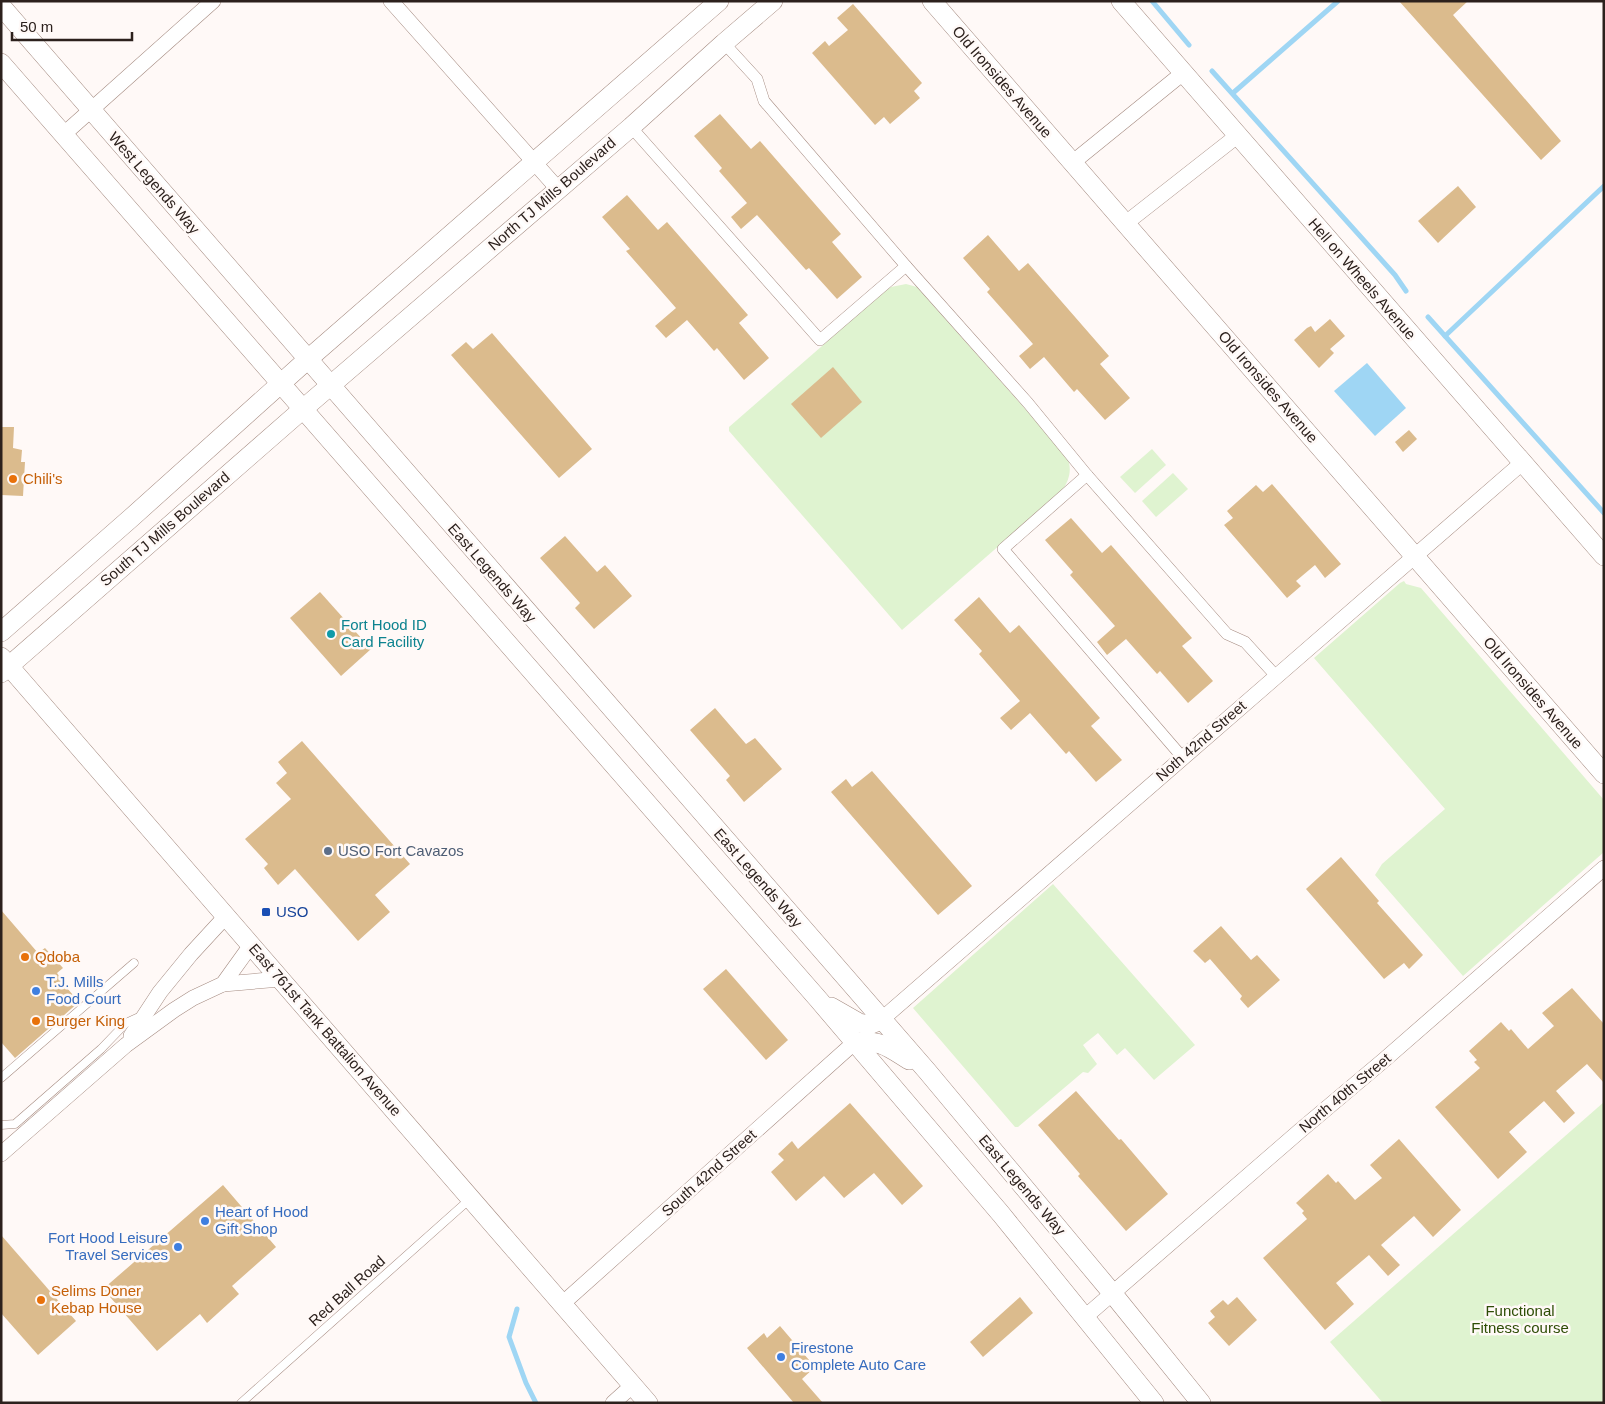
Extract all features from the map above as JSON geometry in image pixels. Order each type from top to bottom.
[{"type":"street","points":[[64,134],[213,1]]},
{"type":"street","points":[[391,1],[558,189]]},
{"type":"street","points":[[307,360],[719,1]]},
{"type":"street","name":"North TJ Mills Boulevard","points":[[329,386],[631,127],[773,1]]},
{"type":"street","name":"Old Ironsides Avenue","points":[[932,1],[1604,774]]},
{"type":"street","name":"Hell on Wheels Avenue","points":[[1121,1],[1604,556]]},
{"type":"street","name":"West Legends Way","points":[[1,6],[307,360]]},
{"type":"street","points":[[724,43],[757,79],[764,101],[906,266],[1028,403],[1087,475],[1227,634],[1245,642],[1276,676]]},
{"type":"street","points":[[1,63],[855,1042],[1001,1214],[1154,1403]]},
{"type":"street","points":[[1072,162],[1183,73]]},
{"type":"street","points":[[631,127],[820,340],[906,266]]},
{"type":"street","points":[[1126,224],[1237,136]]},
{"type":"street","name":"South TJ Mills Boulevard","points":[[1,632],[307,360]]},
{"type":"street","name":"East Legends Way","points":[[307,360],[927,1071],[1113,1294],[1201,1403]]},
{"type":"street","name":"South TJ Mills Boulevard","points":[[4,665],[329,386]]},
{"type":"street","name":"Noth 42nd Street","points":[[882,1020],[1030,889],[1522,463]]},
{"type":"street","points":[[1087,475],[1003,549],[1183,758]]},
{"type":"street","name":"East 761st Tank Battalion Avenue","points":[[4,665],[252,945],[648,1403]]},
{"type":"street","name":"North 40th Street","points":[[1085,1317],[1604,868]]},
{"type":"street","points":[[126,1045],[160,992],[191,954],[226,916]]},
{"type":"street","points":[[223,984],[252,945]]},
{"type":"street","points":[[1,1154],[126,1045],[193,998],[223,984],[281,979]]},
{"type":"street","points":[[818,999],[859,1023],[869,1025],[882,1020]]},
{"type":"street","points":[[855,1042],[870,1041],[885,1045],[927,1071]]},
{"type":"street","name":"South 42nd Street","points":[[562,1304],[855,1042]]},
{"type":"street","points":[[613,1403],[633,1385]]},
{"type":"lane","points":[[1,1078],[134,964]]},
{"type":"lane","points":[[1,1125],[15,1124],[101,1050],[126,1023],[146,1015]]},
{"type":"lane","name":"Red Ball Road","points":[[241,1403],[470,1199]]},
{"type":"green space","points":[[906,284],[917,287],[1067,456],[1070,469],[1069,477],[1063,490],[902,630],[729,431],[729,427],[884,292],[891,287]]},
{"type":"green space","points":[[1152,449],[1166,465],[1135,493],[1120,477]]},
{"type":"green space","points":[[1173,473],[1188,489],[1156,517],[1142,501]]},
{"type":"green space","points":[[1404,581],[1406,584],[1421,588],[1604,800],[1604,852],[1463,976],[1375,875],[1382,864],[1445,809],[1314,658]]},
{"type":"green space","points":[[1053,884],[1195,1045],[1154,1080],[1125,1048],[1117,1055],[1098,1033],[1083,1045],[1097,1064],[1088,1073],[1083,1072],[1018,1127],[1015,1127],[913,1008]]},
{"type":"green space","name":"Functional Fitness course","points":[[1604,1102],[1604,1403],[1383,1403],[1330,1342]]},
{"type":"water","points":[[1367,363],[1406,408],[1375,436],[1334,391]]},
{"type":"building","points":[[1399,1],[1468,1],[1453,15],[1561,141],[1541,160]]},
{"type":"building","points":[[853,4],[922,83],[914,91],[920,98],[890,124],[884,117],[875,125],[812,53],[825,41],[829,46],[848,30],[837,18]]},
{"type":"building","points":[[720,114],[751,149],[760,141],[841,234],[832,242],[862,277],[837,299],[809,268],[806,270],[757,215],[741,229],[731,217],[747,203],[719,171],[722,168],[694,136]]},
{"type":"building","points":[[1458,186],[1476,207],[1438,243],[1418,221]]},
{"type":"building","points":[[627,195],[658,230],[667,222],[748,315],[739,323],[769,358],[744,380],[717,348],[714,351],[687,320],[666,338],[655,326],[676,308],[626,251],[630,249],[602,217]]},
{"type":"building","points":[[988,235],[1019,271],[1028,263],[1109,356],[1100,364],[1130,398],[1105,420],[1077,389],[1074,392],[1044,357],[1030,369],[1019,356],[1033,344],[987,292],[990,289],[963,258]]},
{"type":"building","points":[[1330,319],[1345,336],[1330,349],[1334,353],[1319,368],[1294,340],[1307,328],[1311,326],[1315,332]]},
{"type":"building","points":[[492,333],[592,449],[559,478],[451,355],[466,342],[473,349]]},
{"type":"building","points":[[833,367],[862,402],[821,438],[791,404]]},
{"type":"building","name":"Chili's","points":[[1,427],[14,427],[13,448],[22,450],[21,462],[25,462],[23,496],[1,495]]},
{"type":"building","points":[[1409,430],[1417,439],[1403,452],[1395,442]]},
{"type":"building","points":[[1272,484],[1341,564],[1325,578],[1315,565],[1296,581],[1301,586],[1287,598],[1224,525],[1233,518],[1227,511],[1256,485],[1263,492]]},
{"type":"building","points":[[1071,518],[1102,553],[1111,545],[1192,638],[1182,646],[1213,681],[1188,703],[1160,671],[1157,674],[1126,639],[1107,655],[1097,642],[1115,626],[1070,575],[1073,572],[1045,540]]},
{"type":"building","points":[[565,536],[597,572],[605,565],[632,596],[594,629],[575,608],[580,603],[540,558]]},
{"type":"building","name":"Fort Hood ID Card Facility","points":[[320,592],[371,649],[341,676],[290,618]]},
{"type":"building","points":[[979,597],[1010,633],[1019,625],[1100,718],[1091,726],[1122,760],[1096,782],[1069,751],[1066,754],[1030,713],[1011,730],[1000,718],[1020,701],[979,654],[982,651],[954,620]]},
{"type":"building","points":[[715,708],[746,744],[755,738],[782,769],[744,802],[726,780],[730,776],[690,730]]},
{"type":"building","name":"USO Fort Cavazos","points":[[302,741],[410,864],[375,895],[390,912],[358,941],[295,869],[278,885],[264,868],[268,864],[245,839],[291,799],[276,783],[287,773],[278,762]]},
{"type":"building","points":[[872,771],[972,886],[938,915],[831,792],[846,779],[852,787]]},
{"type":"building","points":[[1341,857],[1379,901],[1377,903],[1423,955],[1409,969],[1404,963],[1384,979],[1306,889]]},
{"type":"building","name":"T.J. Mills Food Court","points":[[1,910],[38,953],[45,948],[63,968],[57,973],[61,981],[79,1002],[15,1058],[1,1042]]},
{"type":"building","points":[[1221,926],[1251,960],[1257,955],[1280,980],[1248,1008],[1240,999],[1242,996],[1210,959],[1205,963],[1193,951]]},
{"type":"building","points":[[726,969],[788,1040],[766,1060],[703,989]]},
{"type":"building","points":[[1572,988],[1604,1024],[1604,1083],[1587,1064],[1556,1091],[1575,1113],[1564,1123],[1544,1101],[1509,1132],[1527,1152],[1498,1179],[1435,1107],[1480,1068],[1474,1062],[1477,1060],[1469,1051],[1501,1022],[1509,1031],[1511,1029],[1528,1049],[1554,1026],[1542,1013]]},
{"type":"building","points":[[1076,1091],[1119,1140],[1121,1139],[1168,1194],[1126,1231],[1078,1176],[1080,1174],[1038,1125]]},
{"type":"building","points":[[850,1103],[923,1186],[902,1205],[874,1173],[844,1198],[824,1176],[796,1201],[771,1172],[784,1160],[778,1154],[792,1141],[798,1149]]},
{"type":"building","points":[[1399,1139],[1461,1210],[1433,1237],[1414,1216],[1381,1245],[1400,1265],[1388,1276],[1369,1255],[1336,1283],[1354,1304],[1325,1330],[1263,1258],[1307,1219],[1302,1213],[1304,1211],[1296,1203],[1328,1174],[1336,1183],[1338,1181],[1355,1200],[1382,1178],[1370,1165]]},
{"type":"building","points":[[223,1185],[276,1247],[232,1286],[239,1294],[207,1323],[200,1314],[157,1351],[103,1289]]},
{"type":"building","points":[[1,1235],[76,1321],[38,1355],[1,1313]]},
{"type":"building","points":[[1020,1297],[1033,1313],[983,1357],[970,1342]]},
{"type":"building","points":[[1237,1297],[1257,1320],[1229,1346],[1208,1323],[1215,1317],[1210,1311],[1223,1300],[1228,1305]]},
{"type":"building","name":"Firestone Complete Auto Care","points":[[780,1326],[815,1367],[802,1379],[823,1403],[794,1403],[747,1348],[764,1333],[767,1338]]},
{"type":"waterway","points":[[1152,1],[1189,45]]},
{"type":"waterway","points":[[1233,93],[1338,1]]},
{"type":"waterway","points":[[1212,71],[1395,275],[1406,291]]},
{"type":"waterway","points":[[1445,336],[1604,186]]},
{"type":"waterway","points":[[1428,317],[1604,513]]},
{"type":"waterway","points":[[517,1309],[509,1337],[526,1383],[536,1403]]},
{"type":"place","name":"Chili's","points":[[13,479]]},
{"type":"place","name":"Fort Hood ID Card Facility","points":[[331,634]]},
{"type":"place","name":"USO Fort Cavazos","points":[[328,851]]},
{"type":"place","name":"USO","points":[[266,912]]},
{"type":"place","name":"Qdoba","points":[[25,957]]},
{"type":"place","name":"T.J. Mills Food Court","points":[[36,991]]},
{"type":"place","name":"Burger King","points":[[36,1021]]},
{"type":"place","name":"Heart of Hood Gift Shop","points":[[205,1221]]},
{"type":"place","name":"Fort Hood Leisure Travel Services","points":[[178,1247]]},
{"type":"place","name":"Selims Doner Kebap House","points":[[41,1300]]},
{"type":"place","name":"Firestone Complete Auto Care","points":[[781,1357]]}]
